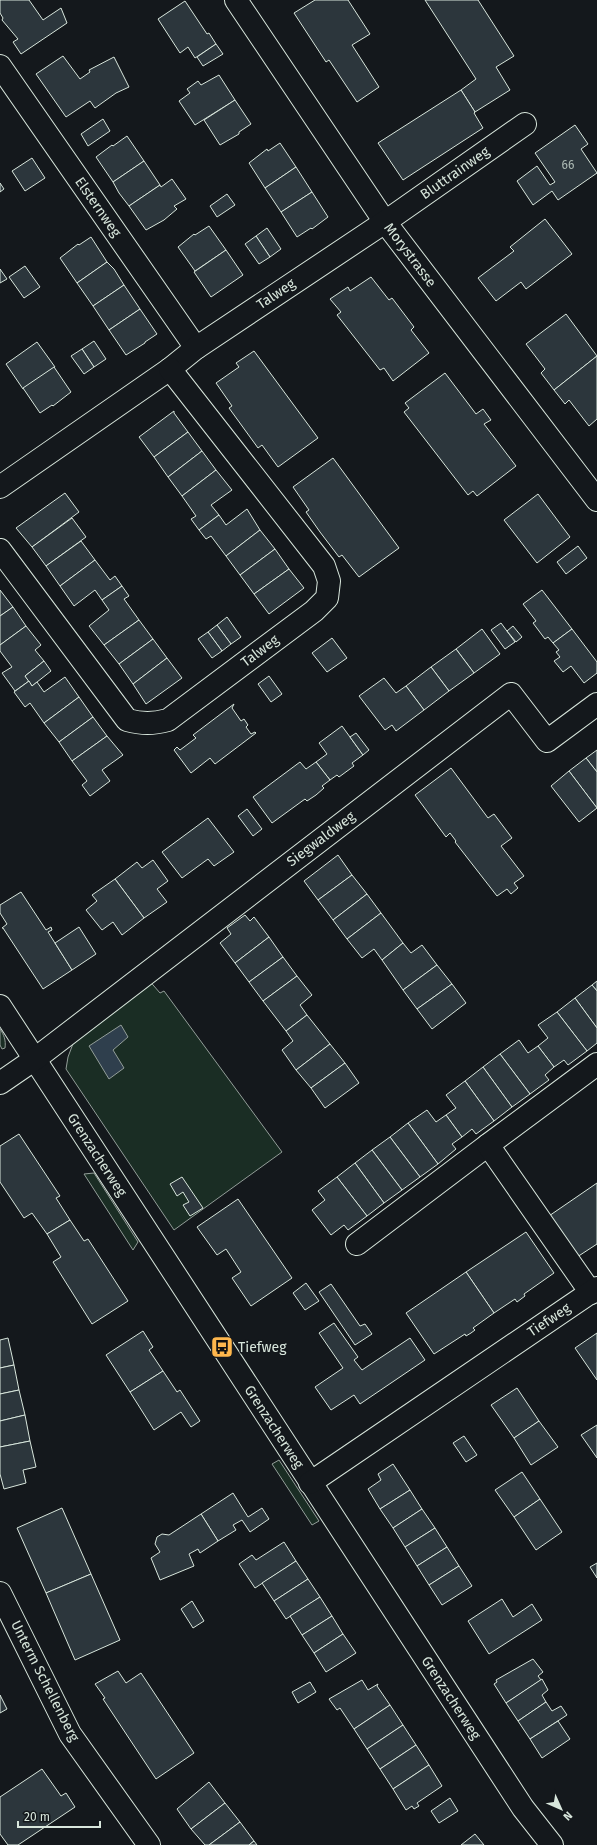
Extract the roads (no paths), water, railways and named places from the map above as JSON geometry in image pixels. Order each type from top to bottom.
[{"type":"street","name":"Morystrasse","points":[[236,0],[385,222],[597,500]]},
{"type":"street","name":"Elsternweg","points":[[0,66],[196,348]]},
{"type":"street","name":"Bluttrainweg","points":[[385,222],[525,124]]},
{"type":"street","name":"Talweg","points":[[0,486],[170,369],[196,348],[385,222]]},
{"type":"street","name":"Talweg","points":[[0,550],[127,720],[141,724],[155,724],[168,720],[314,611],[328,598],[329,581],[324,566],[170,369]]},
{"type":"street","name":"Siegwaldweg","points":[[35,1059],[511,694],[547,741],[597,704]]},
{"type":"street","name":"Grenzacherweg","points":[[0,1006],[523,1808],[552,1845]]},
{"type":"street","points":[[0,1083],[35,1059]]},
{"type":"street","points":[[357,1244],[597,1064]]},
{"type":"street","name":"Tiefweg","points":[[310,1483],[594,1290],[488,1145]]},
{"type":"street","name":"Unterm Schellenberg","points":[[0,1593],[70,1734],[149,1845]]},
{"type":"water","points":[[121,1025],[128,1037],[113,1050],[124,1068],[109,1079],[89,1046]]},
{"type":"place","name":"Tiefweg","points":[[222,1347]]}]
